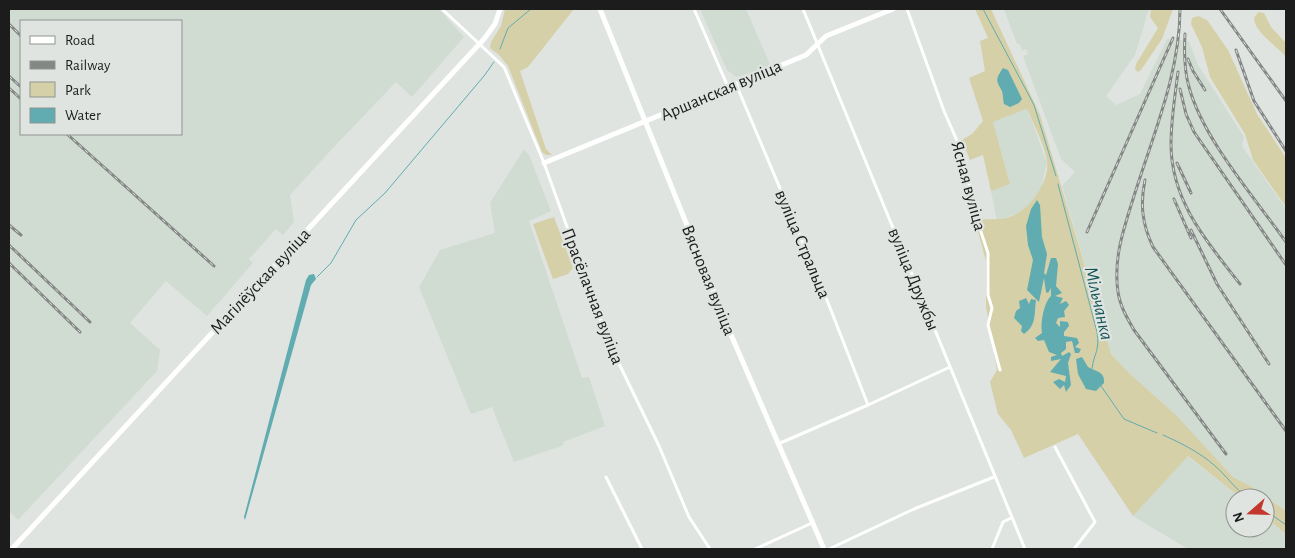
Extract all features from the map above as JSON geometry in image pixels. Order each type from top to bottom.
[{"type":"street","name":"Прасёлачная вуліца","points":[[442,9],[479,44],[494,55],[504,67],[544,162],[609,343],[659,446],[689,517],[710,549]]},
{"type":"street","points":[[448,14],[450,9]]},
{"type":"street","name":"Магілёўская вуліца","points":[[12,549],[479,44],[495,24],[500,9]]},
{"type":"street","name":"Вясновая вуліца","points":[[600,9],[732,337],[824,549]]},
{"type":"street","points":[[694,9],[728,87]]},
{"type":"street","name":"вуліца Дружбы","points":[[803,9],[1025,549]]},
{"type":"street","name":"Аршанская вуліца","points":[[544,162],[809,54],[826,36],[893,9]]},
{"type":"street","name":"Ясная вуліца","points":[[907,9],[944,111],[965,159],[973,208],[988,253],[988,295],[992,308],[988,325],[1000,370]]},
{"type":"street","name":"вуліца Стральца","points":[[736,84],[827,300],[868,406]]},
{"type":"street","points":[[778,444],[868,406],[950,366]]},
{"type":"street","points":[[1055,447],[1095,522],[1074,549]]},
{"type":"street","points":[[606,477],[642,549]]},
{"type":"street","points":[[829,549],[914,509],[994,477]]},
{"type":"street","points":[[992,549],[1003,522],[1011,518]]},
{"type":"street","points":[[755,549],[812,523]]},
{"type":"shaded area","points":[[9,9],[439,9],[464,37],[412,97],[396,82],[332,149],[290,195],[294,222],[283,235],[276,229],[249,259],[253,263],[207,316],[166,281],[130,323],[160,350],[157,371],[18,520],[9,511]]},
{"type":"shaded area","points":[[700,9],[746,9],[771,67],[736,77],[727,70]]},
{"type":"shaded area","points":[[1004,9],[1149,9],[1135,55],[1106,96],[1116,105],[1140,94],[1167,39],[1189,41],[1198,65],[1244,137],[1242,146],[1286,209],[1286,511],[1275,503],[1275,488],[1253,488],[1233,477],[1176,415],[1129,373],[1111,354],[1062,186],[1075,172],[1061,159],[1023,56],[1028,54],[1026,49],[1022,51],[1020,44],[1017,44]]},
{"type":"shaded area","points":[[1026,109],[1028,110],[1047,163],[1041,189],[1024,211],[997,221],[991,191],[1010,183],[993,122]]},
{"type":"shaded area","points":[[524,149],[529,155],[551,211],[529,221],[582,378],[589,377],[605,426],[563,442],[564,445],[514,462],[492,407],[471,414],[419,287],[440,250],[495,233],[490,203]]},
{"type":"shaded area","points":[[1187,456],[1228,488],[1225,488],[1225,538],[1275,538],[1275,525],[1286,534],[1286,549],[1188,549],[1133,516]]},
{"type":"green space","points":[[505,9],[574,9],[528,67],[520,71],[546,149],[552,155],[546,155],[542,152],[508,66],[490,48],[491,42],[501,26]]},
{"type":"green space","points":[[975,9],[991,9],[1040,115],[1111,354],[1129,373],[1176,415],[1233,477],[1253,488],[1228,488],[1188,456],[1133,516],[1078,434],[1024,458],[1011,430],[998,414],[990,382],[997,370],[986,307],[986,261],[975,221],[1007,218],[1025,207],[1032,201],[1042,185],[1047,169],[1047,161],[1041,141],[1026,109],[993,122],[1010,184],[991,191],[983,155],[970,160],[962,140],[972,134],[983,121],[969,78],[985,71],[980,41],[988,38]]},
{"type":"green space","points":[[1151,9],[1173,9],[1162,39],[1138,72],[1135,69],[1136,64],[1158,28],[1150,17]]},
{"type":"green space","points":[[1258,12],[1264,13],[1271,27],[1286,43],[1286,57],[1258,29],[1254,18]]},
{"type":"green space","points":[[1198,16],[1207,20],[1228,50],[1257,114],[1286,158],[1286,207],[1253,160],[1245,134],[1210,77],[1202,47],[1191,24],[1192,18]]},
{"type":"green space","points":[[554,217],[573,268],[568,274],[553,279],[533,224]]},
{"type":"green space","points":[[1275,503],[1286,511],[1286,534],[1275,525]]},
{"type":"water","points":[[1003,68],[1008,70],[1022,99],[1019,103],[1010,107],[1004,104],[998,82]]},
{"type":"water","points":[[1037,200],[1040,205],[1042,237],[1047,254],[1044,273],[1046,275],[1051,258],[1056,258],[1058,264],[1056,286],[1062,293],[1055,296],[1063,298],[1060,304],[1066,301],[1069,305],[1064,311],[1065,317],[1058,318],[1056,323],[1060,327],[1060,321],[1068,322],[1069,326],[1064,332],[1064,336],[1077,338],[1079,343],[1075,347],[1081,349],[1079,353],[1075,353],[1072,341],[1066,342],[1066,349],[1061,353],[1062,356],[1069,352],[1071,354],[1068,363],[1071,385],[1066,392],[1064,385],[1060,389],[1053,382],[1059,379],[1065,382],[1066,376],[1050,372],[1061,359],[1051,361],[1051,357],[1057,355],[1049,352],[1044,340],[1038,341],[1035,338],[1042,333],[1043,313],[1046,303],[1051,296],[1051,288],[1048,293],[1046,292],[1044,278],[1039,302],[1027,290],[1033,260],[1028,245],[1026,226],[1031,209]]},
{"type":"water","points":[[314,274],[316,279],[311,285],[245,520],[244,517],[306,280],[309,275]]},
{"type":"water","points":[[1026,298],[1029,304],[1031,299],[1036,300],[1033,323],[1024,334],[1021,331],[1022,326],[1014,318],[1016,311],[1020,308],[1019,301]]},
{"type":"water","points":[[1082,357],[1088,367],[1103,376],[1104,383],[1096,391],[1086,389],[1078,374],[1076,359]]},
{"type":"waterway","points":[[500,49],[508,28],[531,9]]},
{"type":"waterway","name":"Мільчанка","points":[[983,9],[1034,105],[1056,176]]},
{"type":"waterway","points":[[317,277],[331,263],[356,220],[385,193],[494,62]]},
{"type":"waterway","name":"Мільчанка","points":[[1058,184],[1097,332],[1097,348],[1092,369]]},
{"type":"waterway","name":"Мільчанка","points":[[1101,386],[1124,419],[1157,433]]},
{"type":"waterway","name":"Мільчанка","points":[[1163,435],[1190,448],[1208,460],[1236,488]]},
{"type":"waterway","name":"Мільчанка","points":[[1275,517],[1286,525]]},
{"type":"railway","points":[[1180,9],[1175,57],[1164,104],[1120,243],[1117,267],[1118,292],[1122,307],[1134,330],[1226,454]]},
{"type":"railway","points":[[1220,9],[1286,101]]},
{"type":"railway","points":[[9,24],[20,35]]},
{"type":"railway","points":[[1185,34],[1187,81],[1196,107],[1231,168],[1286,242]]},
{"type":"railway","points":[[1087,232],[1173,38]]},
{"type":"railway","points":[[1236,50],[1254,101],[1286,151]]},
{"type":"railway","points":[[1188,59],[1205,90]]},
{"type":"railway","points":[[1178,72],[1172,117],[1171,144],[1177,184],[1193,220],[1240,284]]},
{"type":"railway","points":[[9,76],[20,86]]},
{"type":"railway","points":[[9,88],[20,98]]},
{"type":"railway","points":[[1180,89],[1186,114],[1194,132],[1286,265]]},
{"type":"railway","points":[[68,135],[214,266]]},
{"type":"railway","points":[[1177,163],[1191,193]]},
{"type":"railway","points":[[1145,180],[1143,214],[1146,230],[1153,247],[1286,431]]},
{"type":"railway","points":[[1174,199],[1191,238]]},
{"type":"railway","points":[[9,225],[21,235]]},
{"type":"railway","points":[[1191,230],[1217,284],[1269,364]]},
{"type":"railway","points":[[9,245],[90,322]]},
{"type":"railway","points":[[9,263],[80,332]]}]
